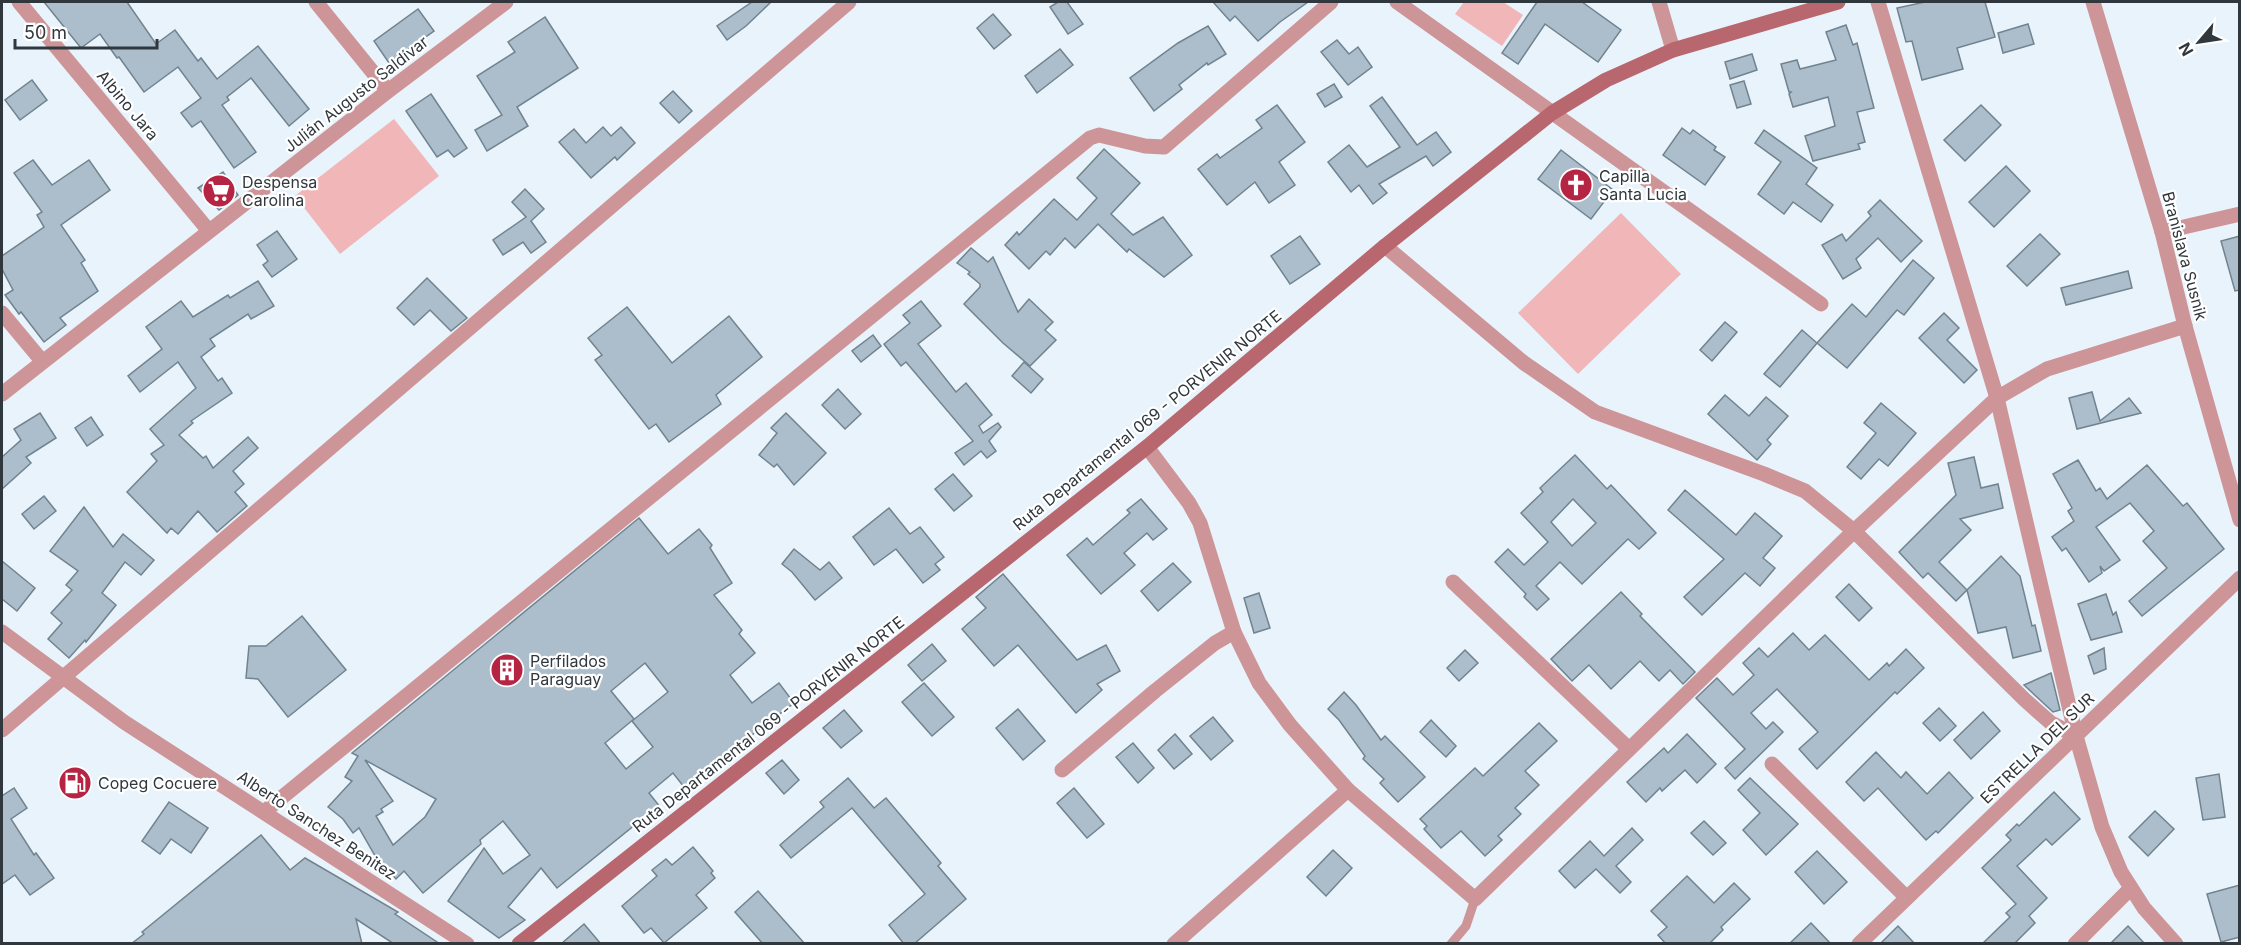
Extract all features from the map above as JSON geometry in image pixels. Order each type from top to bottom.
[{"type":"main road","name":"Ruta Departamental 069 - PORVENIR NORTE","points":[[519,944],[1147,447],[1385,246],[1552,113],[1605,80],[1673,50],[1838,2]]},
{"type":"street","name":"Albino Jara","points":[[19,2],[209,231]]},
{"type":"street","points":[[316,2],[388,92]]},
{"type":"street","name":"Julián Augusto Saldívar","points":[[2,394],[506,2]]},
{"type":"street","points":[[2,730],[849,2]]},
{"type":"street","points":[[264,812],[1090,138],[1099,135],[1145,146],[1164,147],[1331,2]]},
{"type":"street","points":[[1397,2],[1821,304]]},
{"type":"street","points":[[1659,2],[1673,50]]},
{"type":"street","points":[[1878,2],[1997,398],[2076,736],[2102,827],[2121,872],[2131,888],[2144,908],[2176,944]]},
{"type":"street","name":"Branislava Susnik","points":[[2093,2],[2162,232],[2185,326],[2240,520]]},
{"type":"street","points":[[2162,232],[2240,214]]},
{"type":"street","points":[[1385,246],[1524,363],[1595,412],[1805,491],[1854,531],[2025,700],[2051,723],[2076,736]]},
{"type":"street","points":[[2,313],[42,362]]},
{"type":"street","points":[[1147,447],[1189,503],[1200,523],[1234,632],[1258,682],[1290,725],[1348,790],[1475,899],[1854,531],[1997,398],[2047,369],[2185,326]]},
{"type":"street","name":"ESTRELLA DEL SUR","points":[[1859,944],[2240,578]]},
{"type":"street","points":[[1453,582],[1628,748]]},
{"type":"street","name":"Alberto Sanchez Benitez","points":[[2,632],[124,722],[467,944]]},
{"type":"street","points":[[1062,770],[1155,691],[1215,643],[1234,632]]},
{"type":"street","points":[[1772,764],[1906,897]]},
{"type":"street","points":[[1174,944],[1348,790]]},
{"type":"street","points":[[2075,944],[2131,888]]},
{"type":"lane","points":[[1451,944],[1466,926],[1475,899]]},
{"type":"shaded area","points":[[1464,2],[1503,2],[1523,15],[1502,46],[1455,14]]},
{"type":"shaded area","points":[[394,119],[439,176],[340,254],[295,196]]},
{"type":"shaded area","points":[[1621,213],[1681,274],[1578,374],[1518,313]]},
{"type":"building","points":[[44,2],[127,2],[156,44],[175,30],[198,61],[201,58],[217,79],[258,46],[309,109],[289,126],[251,78],[227,97],[229,100],[222,105],[256,152],[234,168],[201,121],[192,127],[181,113],[201,98],[178,67],[144,92],[100,34],[81,48]]},
{"type":"building","points":[[752,2],[771,2],[746,26],[727,40],[717,26]]},
{"type":"building","points":[[1058,2],[1067,2],[1083,24],[1068,34],[1050,7]]},
{"type":"building","points":[[1213,2],[1308,2],[1258,41],[1235,16],[1230,21]]},
{"type":"building","points":[[1537,2],[1582,2],[1621,30],[1598,62],[1545,24],[1518,64],[1502,53]]},
{"type":"building","points":[[1925,2],[1985,2],[1995,37],[1957,48],[1963,69],[1922,80],[1912,41],[1906,42],[1897,8]]},
{"type":"building","points":[[418,9],[434,31],[389,63],[374,41]]},
{"type":"building","points":[[993,14],[1011,35],[994,49],[977,28]]},
{"type":"building","points":[[545,17],[578,68],[517,107],[528,126],[487,151],[475,130],[502,115],[477,76],[515,52],[508,42]]},
{"type":"building","points":[[2028,24],[2034,44],[2003,53],[1998,33]]},
{"type":"building","points":[[1846,25],[1853,45],[1857,43],[1874,108],[1857,112],[1865,142],[1858,144],[1860,149],[1813,161],[1805,136],[1835,126],[1828,97],[1793,107],[1789,94],[1791,92],[1789,92],[1781,64],[1797,60],[1800,69],[1836,60],[1826,32]]},
{"type":"building","points":[[1208,26],[1226,54],[1208,65],[1207,63],[1179,85],[1182,89],[1154,111],[1130,78],[1178,43]]},
{"type":"building","points":[[1337,40],[1349,54],[1358,47],[1372,67],[1348,85],[1321,52]]},
{"type":"building","points":[[1060,49],[1073,65],[1037,93],[1025,76]]},
{"type":"building","points":[[1752,54],[1757,70],[1730,79],[1725,62]]},
{"type":"building","points":[[32,80],[47,100],[20,120],[5,100]]},
{"type":"building","points":[[1744,81],[1751,104],[1737,108],[1730,85]]},
{"type":"building","points":[[1334,84],[1342,97],[1325,107],[1317,94]]},
{"type":"building","points":[[673,91],[692,111],[679,123],[660,103]]},
{"type":"building","points":[[431,94],[467,148],[454,157],[448,150],[437,157],[406,111]]},
{"type":"building","points":[[1382,97],[1417,145],[1436,132],[1451,152],[1433,166],[1426,156],[1379,184],[1387,193],[1373,204],[1359,185],[1351,192],[1328,162],[1349,145],[1367,167],[1400,147],[1370,106]]},
{"type":"building","points":[[1277,105],[1305,142],[1279,162],[1295,185],[1269,203],[1255,182],[1227,205],[1198,169],[1217,154],[1220,158],[1262,128],[1256,120]]},
{"type":"building","points":[[1981,105],[2001,125],[1965,161],[1944,140]]},
{"type":"building","points":[[603,127],[611,136],[621,127],[635,143],[617,160],[615,157],[591,178],[559,142],[574,129],[586,143]]},
{"type":"building","points":[[1682,128],[1690,134],[1693,130],[1716,147],[1714,150],[1725,157],[1705,185],[1663,155]]},
{"type":"building","points":[[1764,130],[1817,168],[1806,184],[1833,205],[1821,222],[1793,202],[1784,214],[1758,194],[1781,162],[1755,143]]},
{"type":"building","points":[[1104,149],[1140,183],[1111,214],[1133,235],[1163,217],[1192,255],[1164,277],[1129,249],[1127,252],[1098,224],[1075,248],[1065,238],[1050,255],[1046,251],[1029,269],[1005,245],[1017,232],[1019,235],[1054,199],[1077,220],[1097,198],[1077,178]]},
{"type":"building","name":"Capilla Santa Lucia","points":[[1561,150],[1613,190],[1591,219],[1538,179]]},
{"type":"building","points":[[33,160],[52,185],[89,160],[110,190],[61,225],[85,260],[81,263],[98,291],[60,318],[66,325],[44,342],[5,295],[13,290],[2,269],[2,256],[44,227],[37,215],[42,212],[14,173]]},
{"type":"building","points":[[2006,166],[2030,191],[1994,227],[1969,202]]},
{"type":"building","name":"Despensa Carolina","points":[[223,172],[238,195],[219,210],[198,188]]},
{"type":"building","points":[[525,189],[544,209],[531,221],[546,242],[531,253],[523,242],[503,255],[493,240],[526,217],[512,202]]},
{"type":"building","points":[[1880,200],[1922,241],[1901,262],[1878,238],[1856,259],[1861,268],[1843,279],[1822,245],[1842,234],[1846,241],[1871,216],[1868,212]]},
{"type":"building","points":[[277,231],[297,259],[272,277],[263,265],[268,261],[257,245]]},
{"type":"building","points":[[2040,234],[2060,254],[2027,286],[2007,266]]},
{"type":"building","points":[[1300,236],[1320,264],[1290,284],[1271,256]]},
{"type":"building","points":[[2240,236],[2240,290],[2235,291],[2221,241]]},
{"type":"building","points":[[971,248],[988,262],[993,257],[1018,312],[1029,299],[1053,322],[1045,330],[1056,340],[1030,366],[964,304],[980,287],[980,284],[968,274],[970,272],[957,263]]},
{"type":"building","points":[[1913,260],[1934,278],[1904,315],[1897,310],[1847,368],[1817,343],[1852,304],[1866,317]]},
{"type":"building","points":[[2128,271],[2132,288],[2066,305],[2061,288]]},
{"type":"building","points":[[427,278],[467,318],[451,331],[430,310],[414,325],[397,308]]},
{"type":"building","points":[[258,281],[274,306],[251,319],[248,314],[210,339],[215,346],[201,357],[218,381],[222,378],[232,393],[191,421],[193,423],[179,435],[203,458],[206,456],[213,468],[248,437],[258,448],[233,471],[244,484],[235,492],[247,506],[217,532],[198,511],[178,534],[171,528],[167,533],[127,492],[157,461],[151,454],[164,445],[150,429],[196,388],[178,362],[140,392],[128,376],[162,349],[146,327],[181,301],[193,317],[228,295],[230,298]]},
{"type":"building","points":[[921,301],[941,326],[918,344],[956,392],[966,383],[992,415],[979,426],[983,433],[998,423],[1001,427],[989,441],[996,451],[987,458],[981,451],[964,465],[955,453],[973,441],[906,362],[901,366],[884,344],[910,323],[903,315]]},
{"type":"building","points":[[627,307],[672,363],[729,316],[762,357],[716,395],[721,404],[669,442],[656,424],[649,429],[595,360],[602,355],[588,338]]},
{"type":"building","points":[[1944,313],[1959,328],[1947,340],[1977,370],[1964,383],[1919,338]]},
{"type":"building","points":[[1725,322],[1737,332],[1712,361],[1700,350]]},
{"type":"building","points":[[1802,330],[1817,343],[1780,387],[1764,374]]},
{"type":"building","points":[[873,335],[881,346],[861,362],[852,351]]},
{"type":"building","points":[[1024,362],[1043,379],[1031,393],[1012,376]]},
{"type":"building","points":[[838,389],[861,414],[845,429],[822,405]]},
{"type":"building","points":[[2092,392],[2100,421],[2129,398],[2141,413],[2077,429],[2069,398]]},
{"type":"building","points":[[1725,395],[1749,416],[1766,397],[1788,416],[1767,440],[1771,444],[1757,460],[1708,414]]},
{"type":"building","points":[[1881,403],[1916,433],[1888,466],[1879,459],[1861,479],[1847,467],[1876,433],[1864,423]]},
{"type":"building","points":[[40,413],[56,438],[26,457],[31,463],[2,489],[2,457],[21,440],[14,429]]},
{"type":"building","points":[[786,413],[826,453],[794,485],[777,464],[774,467],[759,455],[777,433],[771,428]]},
{"type":"building","points":[[91,417],[103,435],[87,446],[75,428]]},
{"type":"building","points":[[1575,455],[1607,489],[1611,485],[1656,533],[1639,549],[1628,539],[1582,584],[1560,562],[1536,586],[1549,599],[1537,610],[1524,597],[1526,594],[1495,562],[1508,549],[1524,565],[1548,542],[1521,513],[1543,492],[1540,488]],"holes":[[[1573,499],[1596,523],[1572,546],[1551,522]]]},
{"type":"building","points":[[1974,457],[1981,488],[1998,484],[2003,508],[1960,519],[1971,530],[1939,562],[1967,590],[1956,601],[1928,573],[1923,578],[1899,552],[1956,495],[1948,463]]},
{"type":"building","points":[[2078,460],[2096,491],[2100,488],[2107,499],[2147,465],[2183,506],[2187,503],[2224,549],[2142,616],[2129,601],[2167,568],[2143,541],[2154,531],[2130,503],[2096,527],[2120,560],[2104,571],[2100,566],[2102,573],[2089,582],[2066,548],[2062,551],[2052,537],[2074,521],[2068,511],[2072,508],[2053,474]]},
{"type":"building","points":[[953,474],[972,496],[954,511],[935,489]]},
{"type":"building","points":[[1685,490],[1736,535],[1755,513],[1782,536],[1763,558],[1775,568],[1760,586],[1745,573],[1702,615],[1684,597],[1724,559],[1668,510]]},
{"type":"building","points":[[44,496],[56,511],[34,529],[22,514]]},
{"type":"building","points":[[1141,499],[1167,529],[1153,540],[1147,533],[1124,553],[1135,565],[1101,594],[1067,555],[1087,538],[1093,545],[1130,513],[1127,510]]},
{"type":"building","points":[[84,507],[113,547],[123,534],[154,560],[141,575],[125,562],[102,593],[116,605],[86,642],[85,640],[69,658],[48,639],[62,623],[51,613],[72,590],[66,585],[78,571],[50,551]]},
{"type":"building","points":[[889,508],[910,534],[920,527],[944,557],[935,564],[940,570],[923,583],[896,549],[874,565],[853,537]]},
{"type":"building","points":[[639,518],[668,554],[699,529],[712,545],[710,548],[732,583],[714,595],[742,630],[739,634],[755,653],[730,675],[752,703],[779,683],[794,703],[684,787],[673,773],[649,793],[661,808],[647,818],[646,816],[557,888],[541,868],[508,907],[525,920],[499,938],[448,901],[484,848],[503,874],[530,855],[503,821],[480,840],[481,844],[423,893],[404,871],[396,879],[374,854],[359,828],[353,833],[343,819],[328,807],[352,781],[345,777],[358,756],[352,753]],"holes":[[[645,663],[668,692],[632,721],[653,747],[626,769],[605,743],[634,719],[611,691]],[[365,760],[436,799],[425,817],[393,845],[376,816],[383,812],[381,809],[393,801]]]},
{"type":"building","points":[[794,549],[820,570],[829,562],[842,578],[815,600],[792,572],[782,564]]},
{"type":"building","points":[[2001,556],[2020,576],[2032,626],[2035,625],[2041,651],[2013,658],[2006,627],[1978,633],[1967,590]]},
{"type":"building","points":[[2,561],[35,588],[17,611],[2,599]]},
{"type":"building","points":[[1173,563],[1191,582],[1158,611],[1141,591]]},
{"type":"building","points":[[1003,574],[1077,660],[1106,645],[1120,671],[1097,684],[1102,690],[1076,713],[1018,645],[994,666],[962,629],[986,608],[976,597]]},
{"type":"building","points":[[1849,584],[1872,608],[1859,621],[1836,597]]},
{"type":"building","points":[[1621,592],[1642,614],[1640,616],[1695,672],[1683,684],[1670,670],[1659,681],[1640,661],[1611,689],[1589,665],[1572,681],[1551,659]]},
{"type":"building","points":[[1259,593],[1270,628],[1254,633],[1244,598]]},
{"type":"building","points":[[2106,594],[2113,615],[2116,612],[2122,632],[2091,640],[2078,604]]},
{"type":"building","points":[[302,616],[346,670],[288,717],[258,679],[246,678],[249,646],[266,646]]},
{"type":"building","points":[[1793,633],[1809,650],[1825,635],[1869,680],[1887,663],[1889,666],[1906,649],[1924,668],[1897,694],[1895,692],[1817,769],[1799,749],[1818,732],[1777,689],[1751,713],[1766,729],[1773,722],[1783,732],[1735,779],[1725,768],[1745,749],[1696,698],[1717,678],[1733,695],[1754,675],[1743,663],[1759,648],[1768,657]]},
{"type":"building","points":[[932,644],[946,661],[922,681],[908,665]]},
{"type":"building","points":[[2104,648],[2106,669],[2094,674],[2088,656]]},
{"type":"building","points":[[1465,650],[1478,663],[1459,681],[1447,668]]},
{"type":"building","points":[[2051,673],[2060,710],[2053,712],[2024,685]]},
{"type":"building","points":[[924,683],[954,717],[932,736],[902,702]]},
{"type":"building","points":[[1344,692],[1381,740],[1385,736],[1425,777],[1398,802],[1380,783],[1384,779],[1363,759],[1365,756],[1339,720],[1328,709]]},
{"type":"building","points":[[1939,708],[1956,726],[1940,741],[1923,723]]},
{"type":"building","points":[[1018,709],[1045,741],[1023,760],[996,728]]},
{"type":"building","points":[[844,710],[862,731],[841,748],[823,728]]},
{"type":"building","points":[[1983,712],[2000,731],[1971,759],[1954,740]]},
{"type":"building","points":[[1213,717],[1233,741],[1211,760],[1190,736]]},
{"type":"building","points":[[1431,720],[1456,746],[1446,757],[1420,732]]},
{"type":"building","points":[[1539,723],[1557,741],[1525,771],[1539,785],[1515,808],[1521,814],[1498,836],[1502,840],[1485,856],[1461,831],[1441,848],[1424,829],[1427,826],[1420,819],[1475,768],[1483,776]]},
{"type":"building","points":[[1175,734],[1192,754],[1174,769],[1158,750]]},
{"type":"building","points":[[1687,734],[1716,764],[1697,783],[1685,770],[1662,791],[1660,788],[1646,802],[1627,782],[1664,748],[1668,753]]},
{"type":"building","points":[[1133,743],[1154,768],[1138,783],[1116,757]]},
{"type":"building","points":[[1876,752],[1901,778],[1906,772],[1927,794],[1949,772],[1973,798],[1938,833],[1936,831],[1926,840],[1878,788],[1864,801],[1846,782]]},
{"type":"building","points":[[782,760],[799,780],[784,794],[766,773]]},
{"type":"building","points":[[2219,774],[2225,817],[2203,820],[2196,778]]},
{"type":"building","points":[[848,778],[874,808],[886,798],[941,863],[938,866],[966,899],[914,944],[904,944],[889,925],[925,894],[852,808],[791,858],[780,845],[824,807],[820,802]]},
{"type":"building","points":[[1750,778],[1798,824],[1766,855],[1743,830],[1760,813],[1738,790]]},
{"type":"building","points":[[14,788],[27,808],[11,819],[34,855],[36,853],[54,878],[30,895],[15,875],[2,884],[2,796]]},
{"type":"building","points":[[1074,788],[1104,824],[1087,838],[1057,803]]},
{"type":"building","points":[[2054,792],[2080,819],[2052,845],[2046,839],[2017,866],[2047,898],[2029,916],[2035,923],[2014,944],[1982,944],[2010,917],[2006,913],[2016,904],[1982,868],[2011,840],[2006,835],[2017,824],[2019,826]]},
{"type":"building","points":[[169,802],[208,828],[191,853],[171,839],[160,854],[142,841]]},
{"type":"building","points":[[2155,811],[2174,829],[2148,856],[2129,837]]},
{"type":"building","points":[[1704,821],[1726,843],[1713,855],[1691,833]]},
{"type":"building","points":[[1632,828],[1643,840],[1616,866],[1631,882],[1620,893],[1596,869],[1575,888],[1559,871],[1590,841],[1604,856]]},
{"type":"building","points":[[261,835],[290,870],[305,858],[398,912],[395,914],[440,944],[394,944],[356,919],[362,944],[131,944],[144,934],[142,932]]},
{"type":"building","points":[[693,847],[713,871],[711,873],[715,878],[696,895],[707,908],[664,943],[651,928],[644,933],[622,906],[657,876],[652,870],[666,859],[672,865]]},
{"type":"building","points":[[1333,850],[1352,868],[1326,896],[1307,877]]},
{"type":"building","points":[[1817,851],[1847,882],[1824,904],[1795,872]]},
{"type":"building","points":[[1687,876],[1714,903],[1734,883],[1750,899],[1721,927],[1723,930],[1709,944],[1666,944],[1658,935],[1667,927],[1651,911]]},
{"type":"building","points":[[2240,885],[2240,937],[2221,942],[2207,894]]},
{"type":"building","points":[[758,891],[805,944],[763,944],[735,912]]},
{"type":"building","points":[[1811,923],[1831,944],[1789,944]]},
{"type":"building","points":[[584,924],[601,944],[561,944]]},
{"type":"building","points":[[1898,926],[1915,944],[1880,944]]},
{"type":"building","points":[[2128,926],[2145,944],[2110,944]]},
{"type":"place","name":"Capilla Santa Lucia","points":[[1576,185]]},
{"type":"place","name":"Despensa Carolina","points":[[219,191]]},
{"type":"place","name":"Perfilados Paraguay","points":[[507,670]]},
{"type":"place","name":"Copeg Cocuere","points":[[75,783]]}]
